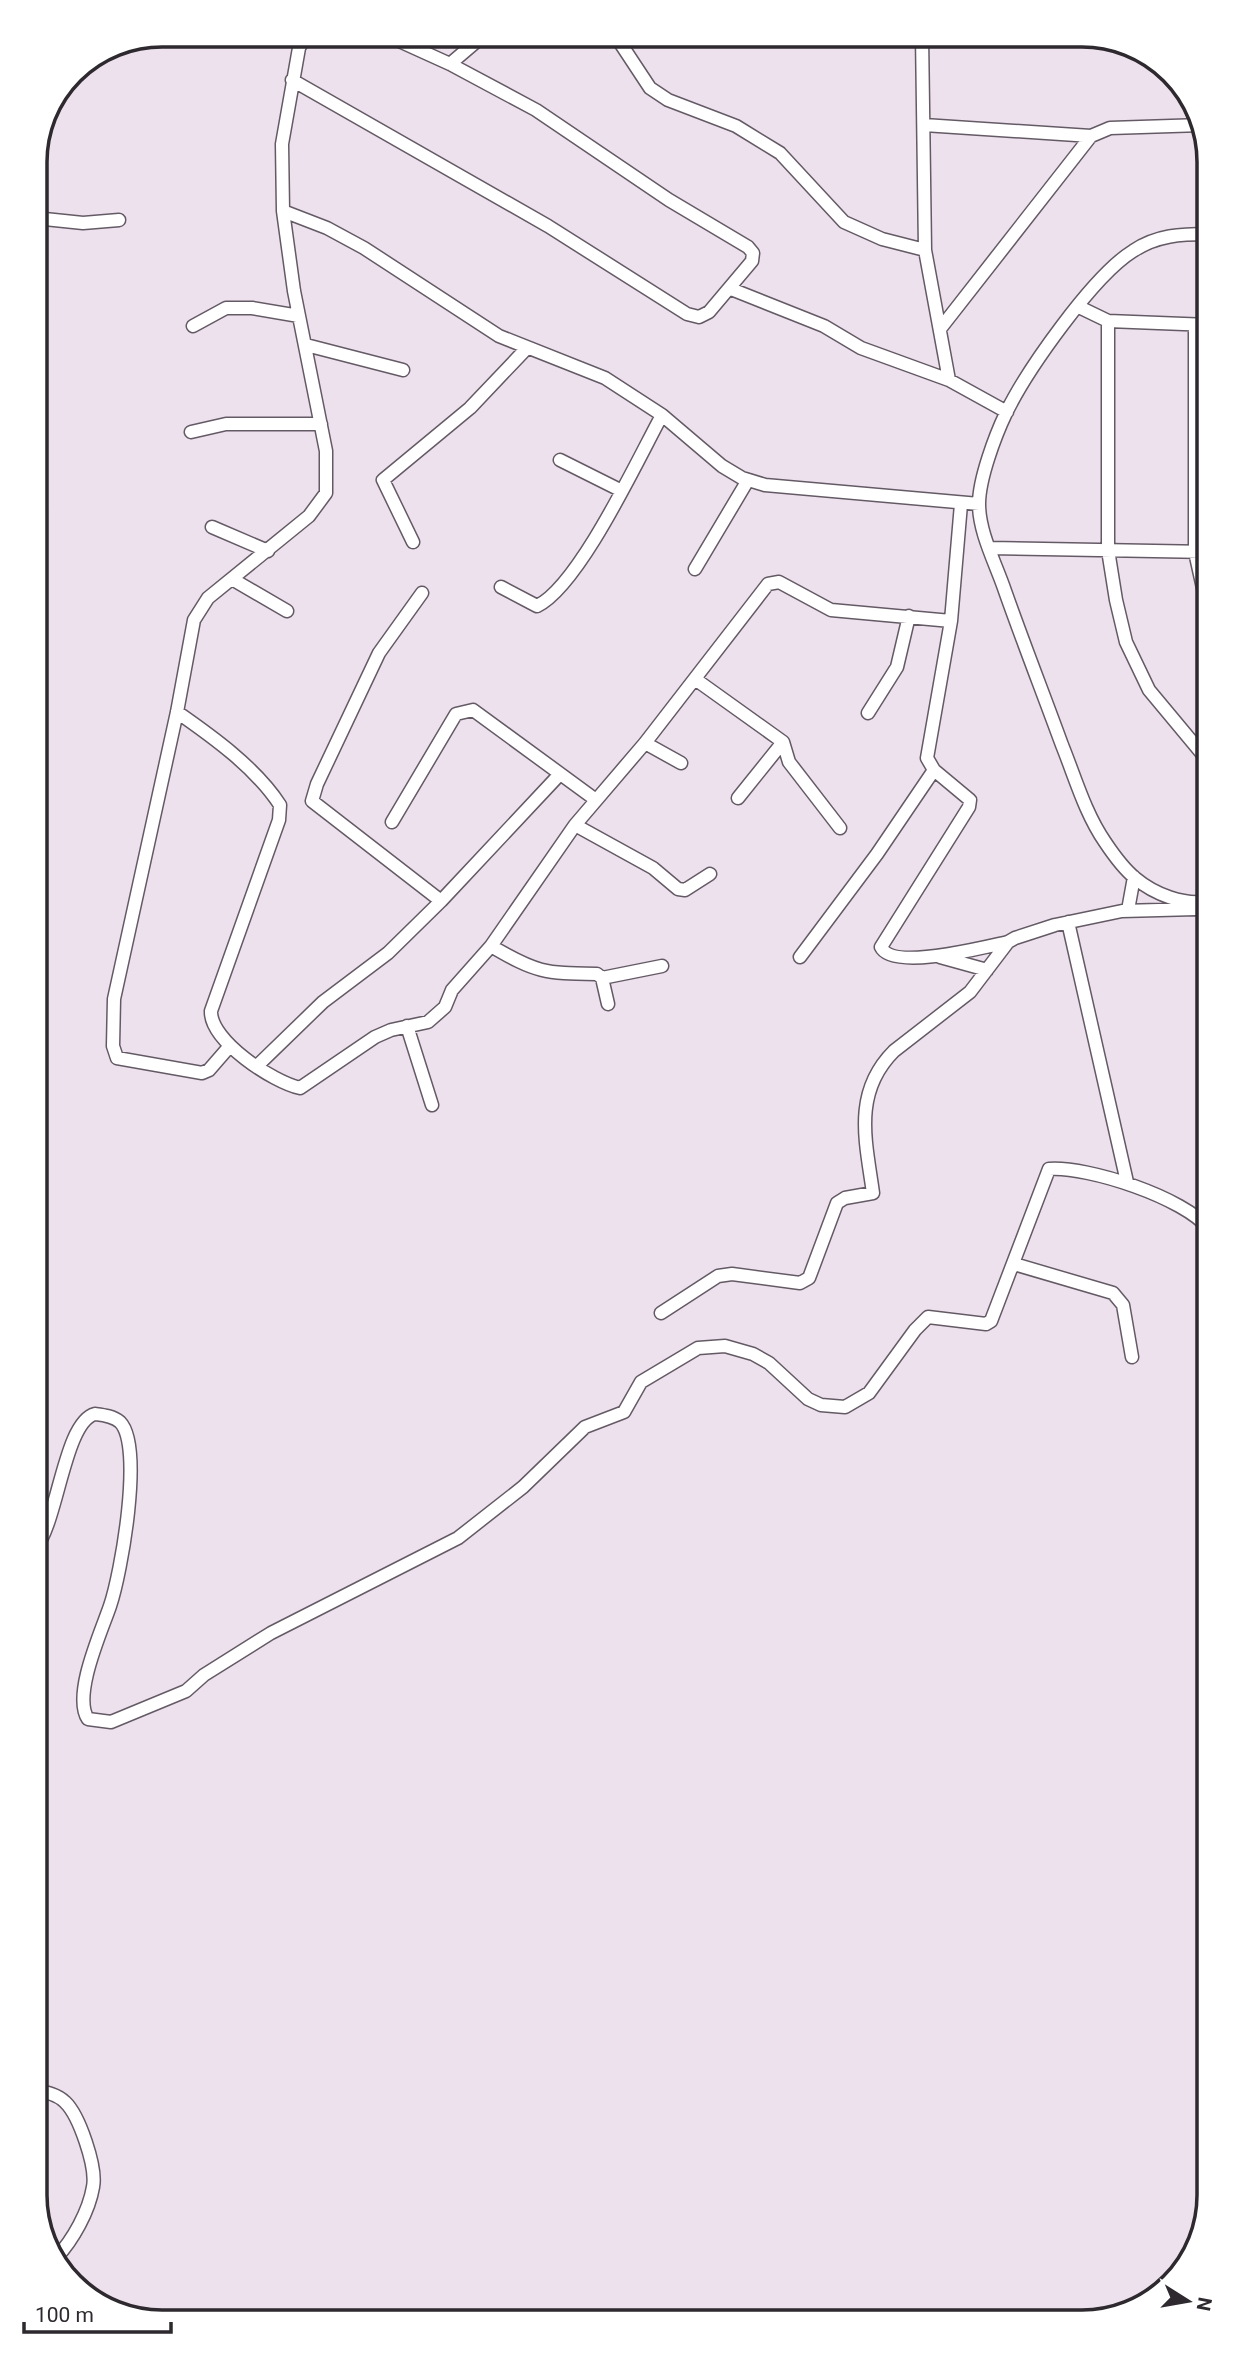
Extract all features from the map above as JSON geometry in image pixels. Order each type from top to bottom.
[{"type":"street","points":[[229,1047],[209,1070],[202,1073],[117,1058],[113,1054],[114,999],[177,712],[194,621],[208,598],[309,516],[326,493],[328,470],[321,424],[299,316],[283,211],[282,144],[300,47]]},
{"type":"street","points":[[292,80],[548,226],[687,314],[699,317],[709,312],[752,261],[753,253],[748,247],[669,200],[536,110],[412,47]]},
{"type":"street","points":[[450,64],[470,47]]},
{"type":"street","points":[[623,47],[650,88],[668,100],[736,126],[780,153],[845,222],[882,239],[925,250]]},
{"type":"street","points":[[922,47],[925,250],[949,380]]},
{"type":"street","points":[[924,125],[1091,136],[1110,128],[1190,125]]},
{"type":"street","points":[[940,329],[1091,136]]},
{"type":"street","points":[[283,211],[327,228],[364,248],[499,336],[604,378],[662,415],[722,466],[748,480],[765,485],[979,504]]},
{"type":"street","points":[[47,219],[83,223],[119,220]]},
{"type":"street","points":[[1197,234],[1177,234],[1156,239],[1132,251],[1109,272],[1079,307],[1006,412],[992,448],[979,504],[989,548],[1084,801],[1104,841],[1134,877],[1147,887],[1183,901],[1197,903]]},
{"type":"street","points":[[731,289],[824,326],[861,348],[949,380],[1006,412]]},
{"type":"street","points":[[1079,307],[1108,321],[1195,325],[1197,561]]},
{"type":"street","points":[[193,326],[226,308],[252,308],[299,316]]},
{"type":"street","points":[[1108,321],[1108,550],[1116,600],[1136,666],[1149,690],[1197,748]]},
{"type":"street","points":[[306,345],[403,370]]},
{"type":"street","points":[[413,542],[383,480],[470,408],[526,349]]},
{"type":"street","points":[[501,587],[537,606],[547,601],[582,559],[662,415]]},
{"type":"street","points":[[191,432],[226,424],[321,424]]},
{"type":"street","points":[[560,460],[621,490]]},
{"type":"street","points":[[695,569],[748,480]]},
{"type":"street","points":[[961,504],[951,621],[927,758],[934,770],[970,800],[969,807],[881,947],[887,955],[895,958],[936,956],[1008,942],[1068,922],[1128,910],[1197,904]]},
{"type":"street","points":[[212,527],[268,551]]},
{"type":"street","points":[[989,548],[1195,552]]},
{"type":"street","points":[[232,579],[287,611]]},
{"type":"street","points":[[177,712],[210,735],[280,805],[279,820],[211,1011],[212,1026],[229,1047],[300,1088],[375,1037],[428,1022],[445,1007],[452,990],[491,946],[575,825],[645,743],[772,582],[779,582],[831,610],[951,621]]},
{"type":"street","points":[[422,593],[379,653],[317,784],[312,801],[441,901]]},
{"type":"street","points":[[868,713],[897,667],[909,616]]},
{"type":"street","points":[[695,679],[783,742]]},
{"type":"street","points":[[392,822],[456,714],[465,710],[473,710],[596,800]]},
{"type":"street","points":[[738,798],[783,742]]},
{"type":"street","points":[[783,742],[783,753],[840,828]]},
{"type":"street","points":[[645,743],[681,763]]},
{"type":"street","points":[[800,957],[877,854],[934,770]]},
{"type":"street","points":[[258,1065],[323,1002],[388,953],[441,901],[560,774]]},
{"type":"street","points":[[575,825],[653,868],[678,889],[685,890],[710,874]]},
{"type":"street","points":[[1128,910],[1134,877]]},
{"type":"street","points":[[1143,910],[1147,887]]},
{"type":"street","points":[[1068,922],[1127,1182]]},
{"type":"street","points":[[661,1313],[718,1276],[732,1274],[800,1283],[810,1278],[836,1203],[845,1198],[873,1193],[866,1152],[864,1108],[886,1062],[894,1051],[970,992],[1008,942]]},
{"type":"street","points":[[491,946],[528,968],[545,973],[597,974],[603,978],[662,967]]},
{"type":"street","points":[[936,956],[987,970]]},
{"type":"street","points":[[603,978],[608,1004]]},
{"type":"street","points":[[407,1026],[432,1105]]},
{"type":"street","points":[[47,1529],[63,1469],[82,1422],[95,1414],[120,1422],[132,1455],[130,1489],[114,1594],[90,1665],[84,1700],[88,1719],[111,1722],[186,1691],[204,1675],[271,1633],[458,1538],[523,1487],[585,1427],[624,1412],[641,1382],[698,1348],[725,1346],[753,1354],[769,1363],[808,1399],[821,1405],[845,1407],[869,1393],[915,1330],[928,1317],[989,1324],[1049,1169],[1127,1182],[1197,1218]]},
{"type":"street","points":[[1014,1265],[1113,1293],[1123,1305],[1132,1357]]},
{"type":"street","points":[[47,2094],[66,2103],[79,2124],[94,2177],[81,2221],[62,2250]]}]
